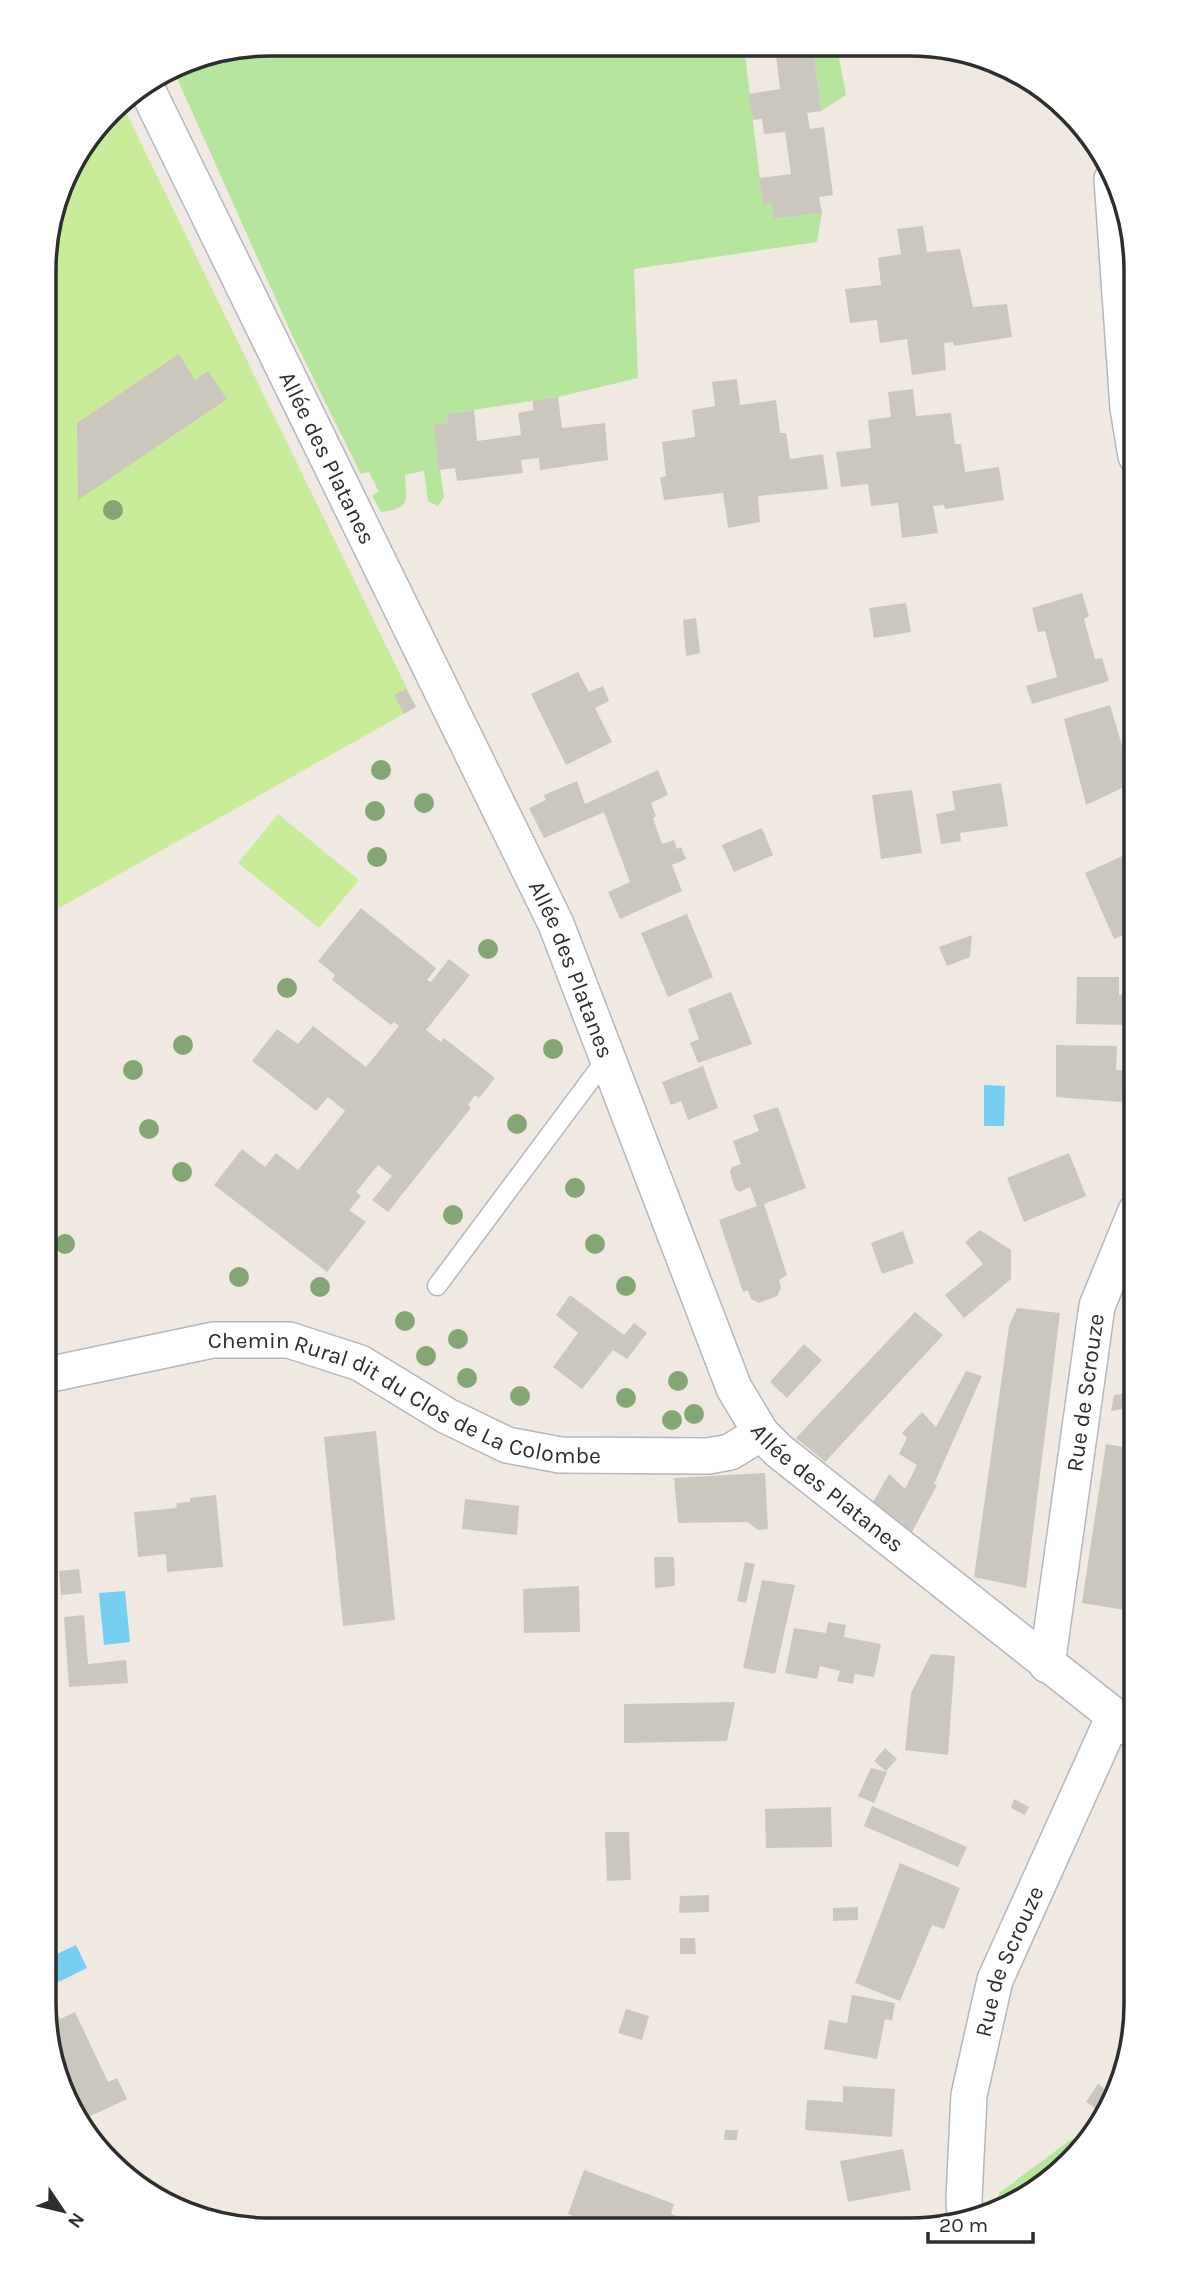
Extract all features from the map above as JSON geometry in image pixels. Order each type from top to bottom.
[{"type":"street","name":"Allée des Platanes","points":[[149,93],[556,924],[734,1388],[761,1433],[779,1451],[1124,1723]]},
{"type":"street","points":[[1114,204],[1124,351]]},
{"type":"street","name":"Rue de Scrouze","points":[[1048,1665],[1097,1306],[1124,1240]]},
{"type":"street","name":"Chemin Rural dit du Clos de La Colombe","points":[[56,1374],[213,1340],[289,1340],[360,1363],[481,1435],[539,1453],[708,1456],[730,1452],[761,1433]]},
{"type":"street","name":"Rue de Scrouze","points":[[965,2211],[969,2095],[995,1980],[1124,1726]]},
{"type":"lane","points":[[437,1286],[607,1058]]},
{"type":"green space","points":[[270,56],[745,56],[763,204],[772,203],[775,219],[822,213],[817,242],[634,269],[638,378],[558,397],[447,414],[448,422],[434,425],[444,497],[438,506],[428,501],[424,471],[405,475],[405,502],[398,508],[381,512],[372,495],[379,492],[369,472],[361,474],[292,335],[177,77],[214,63]]},
{"type":"green space","points":[[814,56],[839,56],[846,95],[821,111]]},
{"type":"green space","points":[[126,112],[416,707],[56,910],[58,242],[67,201],[85,163],[109,129]]},
{"type":"green space","points":[[278,814],[359,880],[319,928],[238,863]]},
{"type":"green space","points":[[1077,2138],[1040,2174],[999,2199],[999,2193]]},
{"type":"water","points":[[984,1085],[1005,1086],[1004,1126],[984,1126]]},
{"type":"water","points":[[125,1591],[130,1642],[104,1645],[99,1593]]},
{"type":"water","points":[[76,1945],[87,1968],[56,1983],[56,1954]]},
{"type":"building","points":[[776,56],[814,56],[821,111],[807,113],[810,129],[824,127],[833,195],[819,197],[822,213],[774,219],[772,203],[763,204],[759,178],[791,174],[785,132],[764,134],[762,119],[753,120],[748,94],[780,89]]},
{"type":"building","points":[[923,226],[927,252],[960,249],[973,307],[1007,304],[1012,337],[954,346],[953,342],[944,343],[946,370],[912,375],[907,339],[880,343],[877,320],[850,323],[845,289],[881,285],[878,258],[901,254],[897,229]]},
{"type":"building","points":[[179,354],[195,380],[208,371],[227,399],[78,500],[77,423]]},
{"type":"building","points":[[737,379],[740,405],[776,400],[780,433],[786,433],[790,459],[823,454],[828,489],[758,496],[760,522],[728,528],[723,493],[664,500],[660,478],[666,476],[662,442],[695,437],[692,410],[715,406],[712,382]]},
{"type":"building","points":[[913,389],[916,416],[951,413],[955,444],[961,444],[965,472],[999,467],[1004,500],[945,509],[944,505],[933,506],[938,533],[902,538],[898,503],[871,506],[868,484],[841,487],[836,452],[871,448],[868,420],[891,417],[888,392]]},
{"type":"building","points":[[558,397],[562,428],[605,423],[608,460],[540,470],[539,458],[521,460],[523,473],[457,481],[455,468],[439,470],[434,425],[448,422],[447,414],[474,410],[477,441],[521,435],[518,413],[533,410],[533,401]]},
{"type":"building","points":[[1082,593],[1089,616],[1084,619],[1095,659],[1102,658],[1109,681],[1032,704],[1026,686],[1057,677],[1045,631],[1038,632],[1032,608]]},
{"type":"building","points":[[906,603],[911,632],[874,638],[869,608]]},
{"type":"building","points":[[696,618],[700,653],[686,656],[683,620]]},
{"type":"building","points":[[578,672],[589,692],[603,686],[609,701],[595,708],[612,742],[566,765],[531,694]]},
{"type":"building","points":[[406,689],[416,707],[404,714],[394,695]]},
{"type":"building","points":[[1110,705],[1124,752],[1124,787],[1086,805],[1064,719]]},
{"type":"building","points":[[658,770],[668,795],[651,803],[656,816],[653,818],[662,844],[674,840],[677,849],[681,847],[686,859],[672,865],[682,891],[620,919],[608,892],[630,882],[604,812],[544,838],[529,808],[546,800],[544,795],[577,781],[585,804]]},
{"type":"building","points":[[1001,783],[1008,826],[960,833],[961,841],[941,844],[936,814],[955,810],[952,791]]},
{"type":"building","points":[[912,790],[922,853],[881,859],[872,795]]},
{"type":"building","points":[[762,828],[773,855],[734,872],[722,845]]},
{"type":"building","points":[[1124,855],[1124,935],[1114,939],[1085,873]]},
{"type":"building","points":[[361,908],[436,968],[427,980],[431,982],[449,959],[470,975],[426,1030],[441,1042],[444,1038],[495,1078],[479,1098],[475,1095],[468,1105],[471,1108],[388,1212],[372,1200],[392,1176],[378,1165],[356,1192],[361,1196],[349,1210],[366,1222],[327,1272],[214,1185],[242,1149],[265,1167],[276,1153],[298,1170],[345,1111],[328,1097],[316,1111],[252,1061],[277,1029],[298,1044],[313,1026],[366,1067],[399,1026],[394,1022],[391,1025],[332,980],[335,975],[318,961]]},
{"type":"building","points":[[687,914],[713,977],[668,997],[641,933]]},
{"type":"building","points":[[972,935],[970,957],[947,966],[939,947]]},
{"type":"building","points":[[1077,977],[1119,977],[1119,995],[1124,995],[1124,1025],[1076,1024]]},
{"type":"building","points":[[731,992],[752,1044],[698,1063],[690,1043],[699,1039],[688,1009]]},
{"type":"building","points":[[1056,1045],[1117,1046],[1116,1070],[1123,1070],[1122,1102],[1056,1097]]},
{"type":"building","points":[[703,1066],[718,1108],[688,1120],[681,1101],[671,1105],[662,1082]]},
{"type":"building","points":[[778,1107],[806,1188],[764,1204],[787,1275],[779,1280],[781,1288],[777,1296],[759,1303],[751,1299],[748,1290],[743,1292],[719,1220],[757,1206],[750,1187],[740,1192],[735,1189],[730,1172],[732,1167],[741,1164],[733,1141],[759,1131],[753,1115]]},
{"type":"building","points":[[1069,1153],[1086,1196],[1024,1222],[1007,1178]]},
{"type":"building","points":[[980,1230],[1011,1250],[1011,1279],[964,1318],[945,1295],[983,1264],[965,1242]]},
{"type":"building","points":[[903,1231],[914,1263],[882,1274],[871,1243]]},
{"type":"building","points":[[570,1295],[624,1335],[634,1323],[647,1333],[627,1359],[613,1350],[582,1389],[553,1367],[578,1333],[556,1315]]},
{"type":"building","points":[[1017,1308],[1060,1313],[1026,1588],[974,1577],[1009,1326]]},
{"type":"building","points":[[915,1312],[943,1335],[825,1462],[796,1438]]},
{"type":"building","points":[[804,1344],[822,1360],[787,1398],[770,1382]]},
{"type":"building","points":[[966,1371],[982,1376],[934,1484],[937,1485],[911,1534],[872,1504],[889,1474],[905,1489],[917,1465],[899,1454],[907,1438],[902,1433],[922,1412],[936,1427]]},
{"type":"building","points":[[1124,1394],[1124,1409],[1111,1411],[1114,1395]]},
{"type":"building","points":[[376,1431],[395,1620],[343,1626],[324,1437]]},
{"type":"building","points":[[1106,1444],[1124,1447],[1124,1610],[1082,1603]]},
{"type":"building","points":[[765,1473],[768,1529],[758,1530],[748,1522],[678,1523],[674,1478]]},
{"type":"building","points":[[216,1495],[223,1567],[167,1572],[166,1554],[138,1557],[134,1512],[177,1508],[176,1503],[190,1502],[190,1498]]},
{"type":"building","points":[[465,1499],[519,1506],[517,1535],[462,1529]]},
{"type":"building","points":[[654,1557],[674,1557],[675,1586],[655,1588]]},
{"type":"building","points":[[745,1562],[755,1564],[746,1603],[737,1601]]},
{"type":"building","points":[[79,1569],[82,1593],[61,1595],[59,1571]]},
{"type":"building","points":[[762,1580],[795,1585],[775,1674],[743,1668]]},
{"type":"building","points":[[579,1586],[580,1632],[524,1633],[523,1589]]},
{"type":"building","points":[[84,1615],[88,1664],[126,1660],[128,1683],[69,1687],[64,1617]]},
{"type":"building","points":[[828,1622],[846,1625],[844,1637],[881,1644],[874,1677],[855,1674],[853,1684],[837,1681],[840,1671],[820,1666],[817,1679],[785,1673],[794,1628],[826,1633]]},
{"type":"building","points":[[931,1654],[955,1656],[948,1755],[905,1750],[911,1693]]},
{"type":"building","points":[[735,1702],[727,1741],[624,1743],[624,1704]]},
{"type":"building","points":[[885,1748],[897,1759],[886,1771],[874,1761]]},
{"type":"building","points":[[871,1768],[887,1772],[874,1803],[858,1796]]},
{"type":"building","points":[[1014,1799],[1029,1807],[1025,1815],[1011,1808]]},
{"type":"building","points":[[872,1806],[967,1847],[958,1867],[864,1826]]},
{"type":"building","points":[[831,1807],[832,1847],[766,1848],[765,1809]]},
{"type":"building","points":[[605,1832],[629,1832],[631,1880],[607,1881]]},
{"type":"building","points":[[900,1863],[960,1888],[944,1929],[932,1925],[900,2001],[855,1983]]},
{"type":"building","points":[[709,1895],[709,1912],[679,1913],[680,1896]]},
{"type":"building","points":[[858,1907],[858,1920],[833,1921],[833,1908]]},
{"type":"building","points":[[680,1938],[695,1938],[696,1954],[680,1954]]},
{"type":"building","points":[[852,1995],[895,2003],[892,2021],[885,2019],[877,2059],[824,2049],[829,2020],[847,2023]]},
{"type":"building","points":[[626,2009],[649,2016],[642,2040],[618,2033]]},
{"type":"building","points":[[56,2010],[60,2019],[75,2012],[108,2082],[117,2078],[127,2099],[89,2117],[67,2073],[60,2046]]},
{"type":"building","points":[[1098,2084],[1106,2090],[1096,2109],[1086,2102]]},
{"type":"building","points":[[843,2086],[895,2089],[892,2137],[805,2130],[807,2100],[843,2102]]},
{"type":"building","points":[[725,2130],[738,2130],[737,2140],[724,2140]]},
{"type":"building","points":[[903,2149],[911,2190],[848,2202],[840,2161]]},
{"type":"building","points":[[584,2170],[674,2204],[671,2214],[682,2218],[577,2218],[568,2214]]}]
